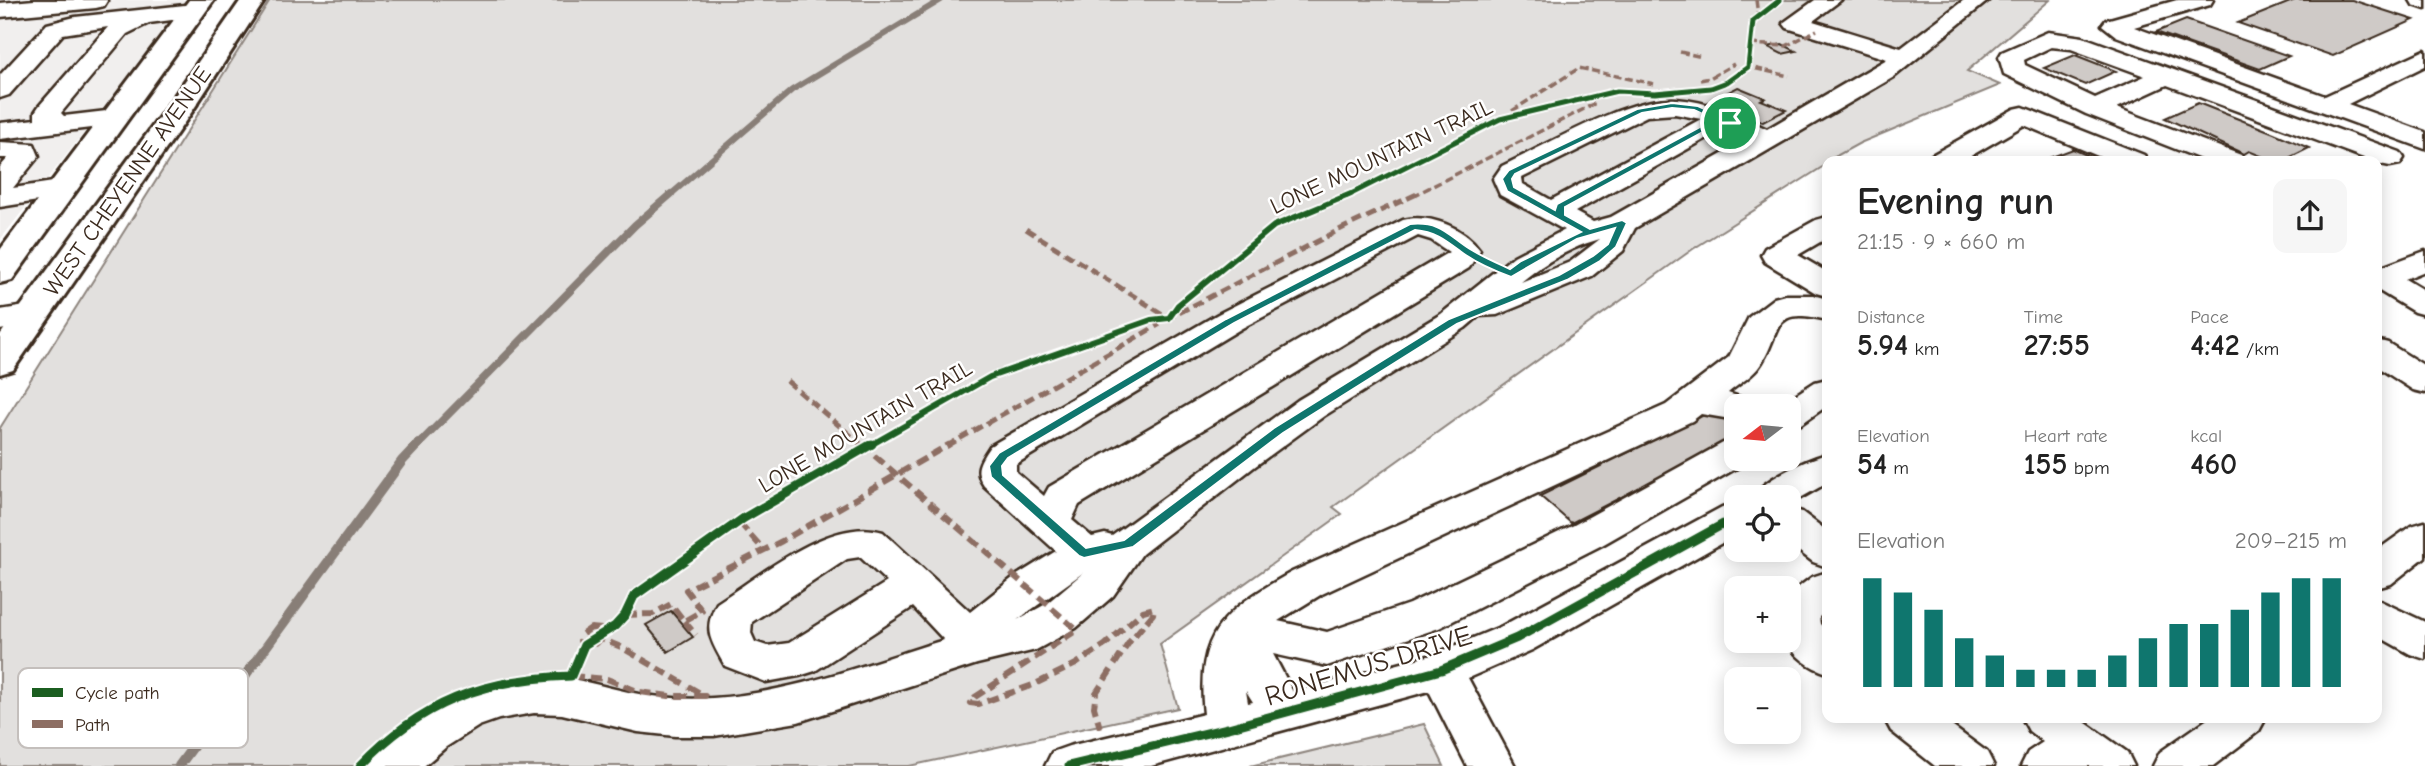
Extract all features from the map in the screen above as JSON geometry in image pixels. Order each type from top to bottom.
[{"type":"main road","name":"WEST CHEYENNE AVENUE","points":[[0,362],[179,110],[253,0]]},
{"type":"main road","name":"WEST CHEYENNE AVENUE","points":[[0,273],[198,6]]},
{"type":"main road","points":[[115,118],[179,110]]},
{"type":"street","points":[[0,10],[106,0]]},
{"type":"street","points":[[1830,0],[1795,23],[1906,57]]},
{"type":"street","points":[[391,766],[430,733],[463,713],[498,701],[534,695],[562,696],[638,713],[675,717],[714,716],[798,703],[977,647],[1021,638],[1061,616],[1098,585],[1128,544],[1278,430],[1453,321],[1525,263],[1573,237],[1622,223],[1769,139],[1906,57],[1978,0]]},
{"type":"street","points":[[2202,0],[2114,25],[2124,32],[2424,140]]},
{"type":"street","points":[[0,31],[55,29],[75,23],[148,16],[198,6]]},
{"type":"street","points":[[60,124],[48,118],[48,112],[119,29],[148,16]]},
{"type":"street","points":[[0,90],[55,29]]},
{"type":"street","points":[[2218,156],[2095,108],[2013,69],[2011,57],[2048,39],[2075,42],[2168,75],[2368,156]]},
{"type":"street","points":[[2326,105],[2425,57]]},
{"type":"street","points":[[2095,108],[2168,75]]},
{"type":"street","points":[[1589,232],[1510,189],[1507,179],[1512,172],[1640,110],[1655,106],[1695,108],[1769,139]]},
{"type":"street","points":[[1951,156],[2023,115],[2122,156]]},
{"type":"street","points":[[0,131],[115,118]]},
{"type":"street","points":[[1560,216],[1560,206],[1712,124],[1730,123]]},
{"type":"street","points":[[2383,162],[2424,140]]},
{"type":"street","points":[[0,150],[24,150],[25,156],[0,185]]},
{"type":"street","points":[[0,198],[60,190]]},
{"type":"street","points":[[1453,321],[1581,268],[1612,245],[1622,223]]},
{"type":"street","points":[[1084,553],[997,477],[996,466],[1003,456],[1230,321],[1413,226],[1448,236],[1465,250],[1511,274]]},
{"type":"street","points":[[1822,229],[1776,255],[1822,282]]},
{"type":"street","points":[[1051,524],[1063,497],[1458,261],[1465,250]]},
{"type":"street","points":[[2382,278],[2425,260]]},
{"type":"street","points":[[2382,281],[2425,305]]},
{"type":"street","points":[[1228,729],[1223,675],[1226,654],[1241,630],[1270,604],[1307,583],[1679,413],[1744,363],[1761,324],[1785,305],[1813,305],[1822,308]]},
{"type":"street","points":[[0,320],[32,315]]},
{"type":"street","points":[[2382,354],[2425,382]]},
{"type":"street","points":[[1801,407],[1822,393]]},
{"type":"street","points":[[1694,402],[1724,404]]},
{"type":"street","points":[[1241,630],[1327,649],[1424,616],[1588,535],[1724,459]]},
{"type":"street","points":[[1794,485],[1822,470]]},
{"type":"street","name":"RONEMUS DRIVE","points":[[1069,766],[1228,729],[1441,670],[1517,638],[1724,524]]},
{"type":"street","points":[[1801,533],[1822,548]]},
{"type":"street","points":[[2382,568],[2425,536]]},
{"type":"street","points":[[977,647],[987,620],[1029,588],[1084,553],[1128,544]]},
{"type":"street","points":[[919,587],[977,647]]},
{"type":"street","points":[[1822,591],[1797,611],[1797,626],[1807,640],[1822,652]]},
{"type":"street","points":[[2382,618],[2425,642]]},
{"type":"street","points":[[1241,630],[1261,676],[1282,714]]},
{"type":"street","points":[[1441,670],[1491,766]]},
{"type":"street","points":[[1914,723],[1970,766]]},
{"type":"street","points":[[2178,766],[2236,723]]},
{"type":"shaded area","points":[[0,0],[187,0],[0,240]]},
{"type":"shaded area","points":[[270,0],[2050,0],[1967,71],[2000,85],[1860,143],[1836,156],[1822,156],[1822,167],[1693,249],[1333,507],[1342,514],[1160,644],[1178,708],[909,766],[0,766],[0,428]]},
{"type":"shaded area","points":[[1424,724],[1444,766],[1250,766]]},
{"type":"building","points":[[2295,0],[2352,0],[2414,20],[2333,56],[2238,23]]},
{"type":"building","points":[[2186,20],[2289,56],[2260,69],[2156,32]]},
{"type":"building","points":[[1782,44],[1796,51],[1782,54],[1768,47]]},
{"type":"building","points":[[2075,55],[2116,71],[2085,85],[2044,68]]},
{"type":"building","points":[[1738,87],[1786,110],[1763,122],[1707,103]]},
{"type":"building","points":[[2198,103],[2309,148],[2293,156],[2261,156],[2249,151],[2244,154],[2165,118]]},
{"type":"building","points":[[2073,149],[2089,156],[2054,156]]},
{"type":"building","points":[[1714,410],[1724,417],[1724,444],[1571,523],[1540,496]]},
{"type":"building","points":[[671,611],[693,637],[668,652],[646,625]]},
{"type":"waterway","points":[[669,196],[792,90],[941,0]]},
{"type":"waterway","points":[[417,446],[635,225],[671,194]]},
{"type":"waterway","points":[[248,672],[402,461],[418,444]]},
{"type":"waterway","points":[[179,766],[192,748]]},
{"type":"marked path","points":[[1756,0],[1758,15]]},
{"type":"marked path","points":[[1750,44],[1771,47],[1793,45],[1817,30]]},
{"type":"marked path","points":[[1680,52],[1702,57]]},
{"type":"marked path","points":[[1700,80],[1710,78],[1734,64]]},
{"type":"marked path","points":[[1744,66],[1789,76]]},
{"type":"marked path","points":[[1512,111],[1579,68],[1654,84]]},
{"type":"marked path","points":[[1026,229],[1169,318],[1345,227],[1431,188],[1596,103]]},
{"type":"marked path","points":[[625,615],[653,614],[671,604],[684,621],[702,611],[686,590],[782,541],[1160,324]]},
{"type":"marked path","points":[[787,381],[1077,630],[975,697],[970,703],[978,704],[1033,685],[1076,664],[1105,645],[1143,611],[1154,608],[1153,614],[1130,641],[1096,693],[1094,707],[1100,728]]},
{"type":"marked path","points":[[739,522],[764,550]]},
{"type":"marked path","points":[[684,621],[696,635]]},
{"type":"marked path","points":[[591,628],[602,629],[603,636],[595,644],[584,645],[580,641],[581,635],[591,628]]},
{"type":"marked path","points":[[571,676],[607,679],[640,692],[669,696],[705,696],[621,647],[601,639]]},
{"type":"cycle path","name":"LONE MOUNTAIN TRAIL","points":[[360,766],[404,725],[455,697],[482,687],[511,681],[571,676],[584,645],[615,626],[625,615],[634,596],[744,518],[990,377],[1151,320],[1169,318],[1178,305],[1274,226],[1369,187],[1500,119],[1617,91],[1655,93],[1711,88],[1727,82],[1748,67],[1753,21],[1780,0]]},
{"type":"cycle path","points":[[1069,766],[1228,728],[1441,670],[1517,638],[1724,524]]},
{"type":"route","points":[[1730,123],[1695,108],[1672,105],[1640,110],[1512,172],[1507,179],[1510,189],[1589,232],[1573,237],[1525,263],[1511,274],[1465,250],[1448,236],[1413,226],[1230,321],[1003,456],[996,466],[997,477],[1084,553],[1128,544],[1278,430],[1453,321],[1563,277],[1596,258],[1612,245],[1622,223],[1589,232],[1560,216],[1560,206],[1712,124],[1730,123]]}]
